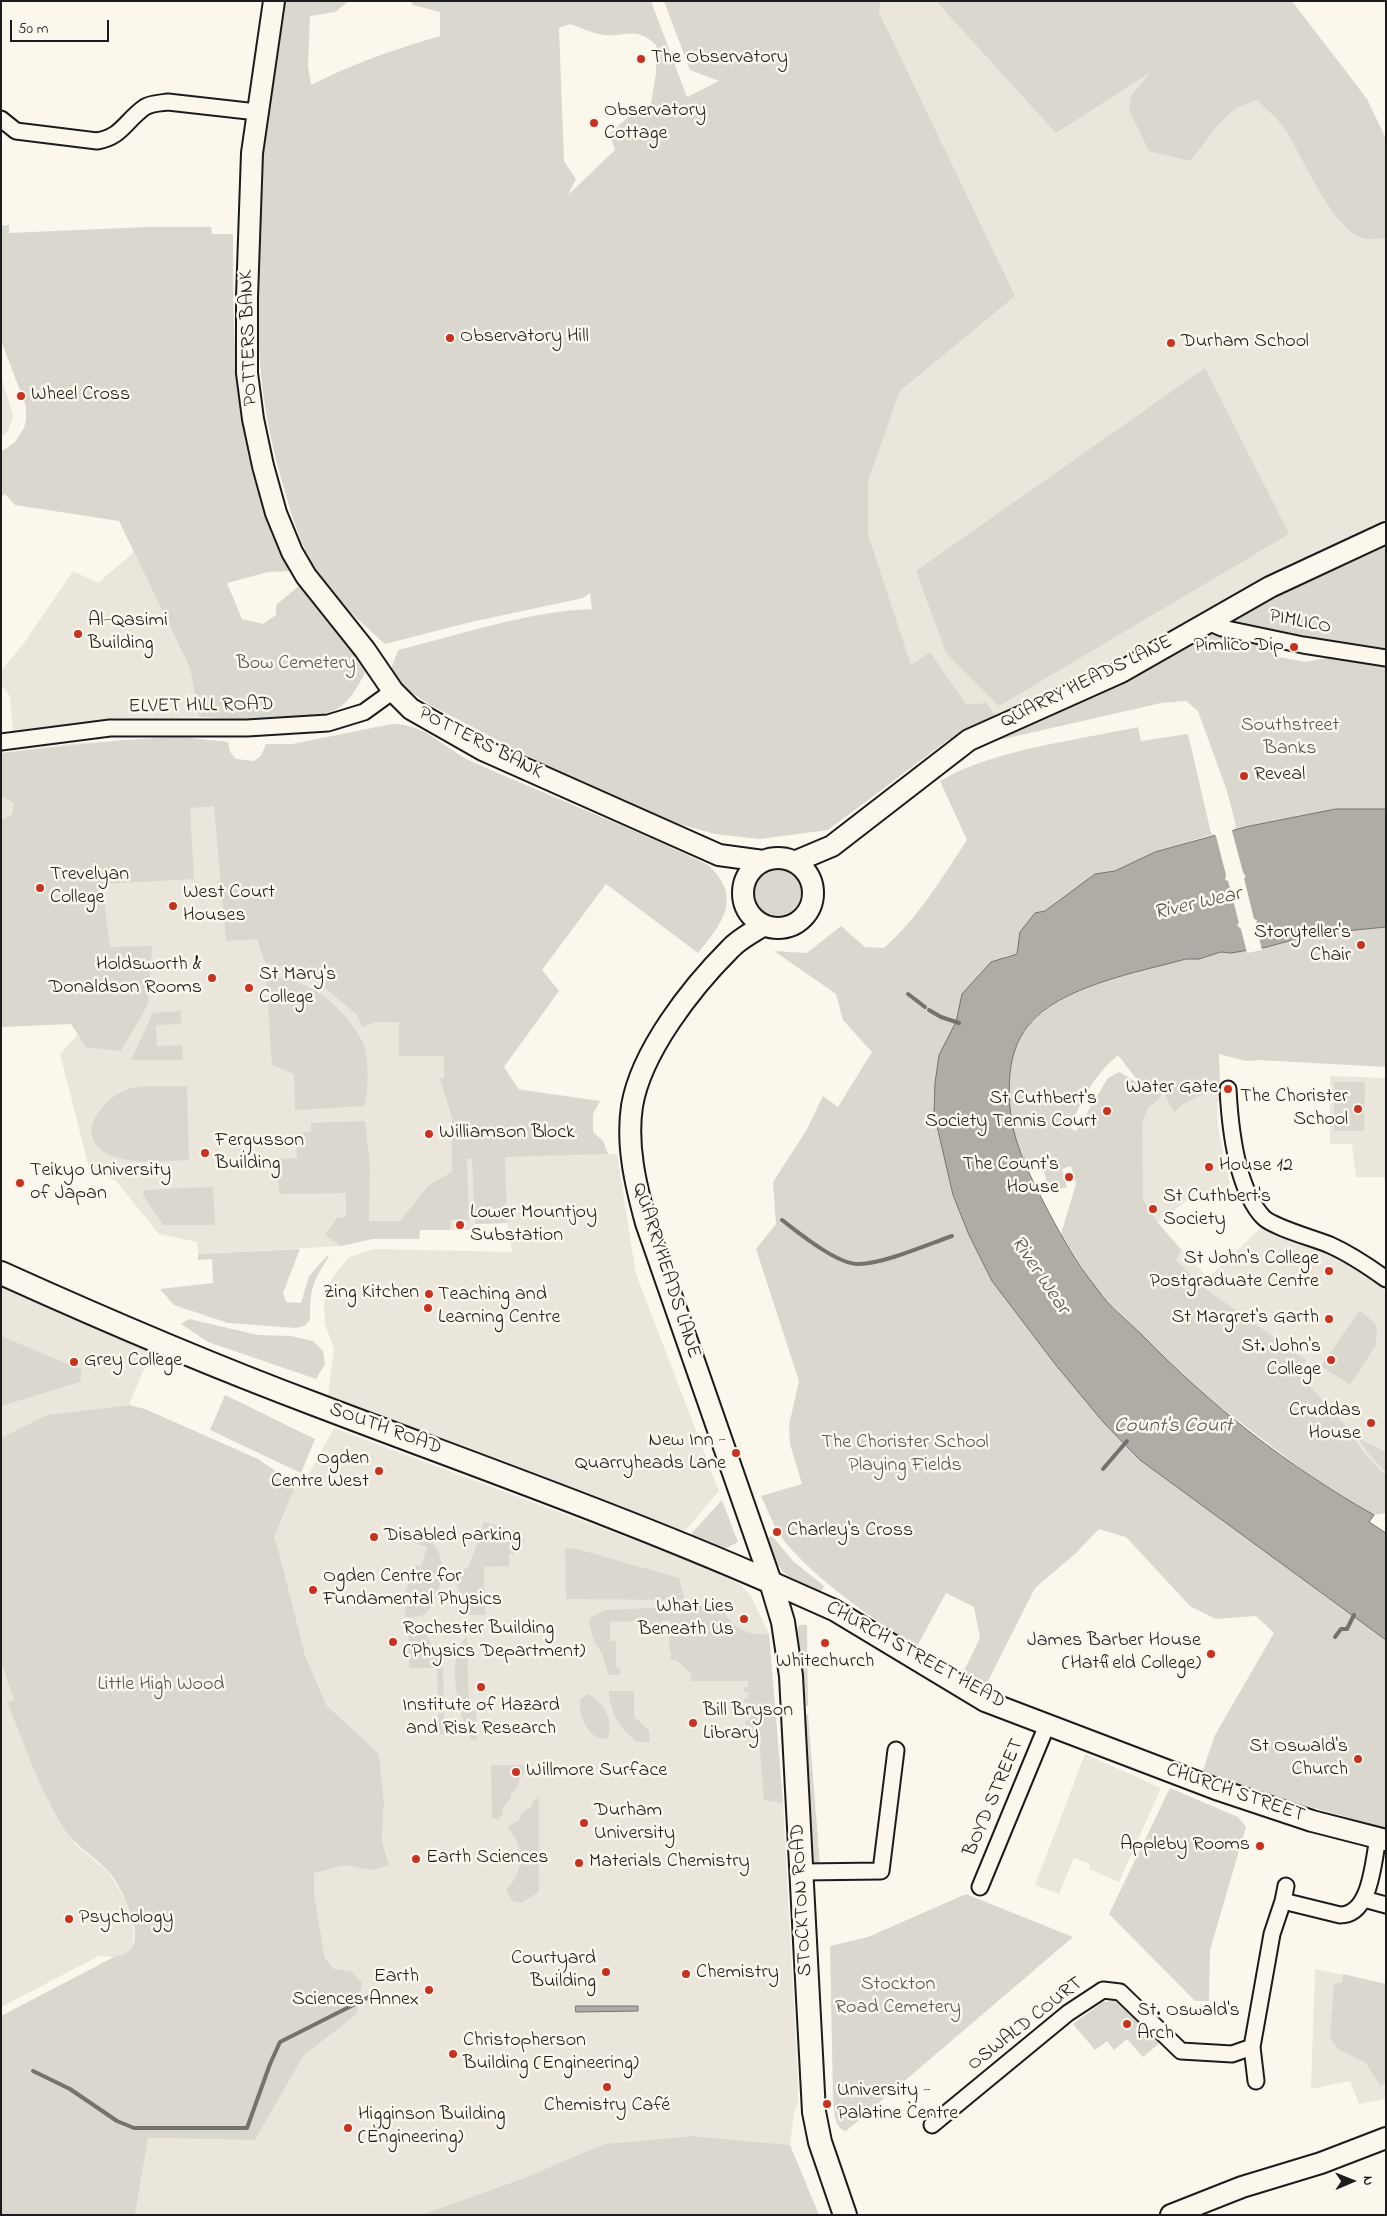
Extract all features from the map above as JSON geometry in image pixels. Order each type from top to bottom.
[{"type":"main road","name":"SOUTH ROAD","points":[[1,1273],[142,1335],[315,1404],[475,1463],[771,1582]]},
{"type":"main road","name":"STOCKTON ROAD","points":[[771,1582],[783,1622],[790,1668],[814,2112],[820,2142],[845,2215]]},
{"type":"street","name":"POTTERS BANK","points":[[274,1],[257,112],[250,188],[247,373],[253,418],[263,466],[276,512],[292,552],[306,576],[365,650],[393,691],[412,709],[483,750],[719,855],[763,861]]},
{"type":"street","points":[[1,119],[16,131],[97,141],[114,136],[146,107],[156,103],[168,102],[257,112]]},
{"type":"street","name":"QUARRY HEADS LANE","points":[[794,862],[832,846],[969,740],[1120,672],[1270,586],[1386,533]]},
{"type":"street","name":"PIMLICO","points":[[1208,622],[1222,628],[1303,645],[1386,658]]},
{"type":"street","name":"ELVET HILL ROAD","points":[[1,742],[110,728],[247,728],[328,723],[364,712],[393,691]]},
{"type":"street","name":"QUARRY HEADS LANE","points":[[812,888],[820,865],[832,846]]},
{"type":"street","name":"POTTERS BANK","points":[[719,855],[744,882]]},
{"type":"street","points":[[773,858],[794,862],[803,868],[812,888],[811,904],[802,917],[796,922],[781,928],[764,925],[757,921],[746,908],[743,899],[744,882],[749,873],[763,861],[773,858]]},
{"type":"street","points":[[731,948],[746,908]]},
{"type":"street","points":[[731,948],[764,925]]},
{"type":"street","name":"QUARRYHEADS LANE","points":[[731,948],[673,1017],[650,1054],[638,1084],[632,1106],[630,1145],[636,1186],[646,1223],[771,1582]]},
{"type":"street","points":[[1228,1089],[1232,1131],[1246,1193],[1264,1218],[1330,1245],[1386,1279]]},
{"type":"street","name":"CHURCH STREET HEAD","points":[[771,1582],[834,1610],[985,1701],[1086,1740]]},
{"type":"street","name":"BOYD STREET","points":[[980,1887],[1047,1725]]},
{"type":"street","name":"CHURCH STREET","points":[[1086,1740],[1216,1789],[1312,1820],[1382,1839]]},
{"type":"street","points":[[802,1872],[881,1870],[896,1750]]},
{"type":"street","points":[[1283,1901],[1340,1915],[1349,1915],[1356,1911],[1364,1899],[1382,1839]]},
{"type":"street","points":[[1256,2081],[1252,2047],[1272,1934],[1286,1886]]},
{"type":"street","points":[[1364,1899],[1386,1905]]},
{"type":"street","name":"OSWALD COURT","points":[[932,2125],[1068,2013],[1104,1990],[1120,1992],[1181,2051],[1232,2054],[1252,2047]]},
{"type":"street","points":[[1171,2215],[1242,2187],[1321,2163],[1386,2138]]},
{"type":"shaded area","name":"Durham School","points":[[664,1],[1210,1],[1367,99],[1386,139],[1386,525],[1068,690],[996,717],[987,703],[966,704],[930,652],[911,666],[868,534],[868,481],[900,391],[1014,295],[879,12],[690,70]]},
{"type":"shaded area","points":[[1,375],[13,416],[8,431],[1,437]]},
{"type":"shaded area","points":[[134,552],[190,668],[199,717],[91,721],[13,731],[10,696],[1,685],[1,671],[24,643],[73,571],[98,583]]},
{"type":"shaded area","points":[[179,737],[228,742],[230,752],[236,759],[242,762],[254,761],[261,756],[266,744],[519,1089],[600,1101],[593,1114],[593,1132],[603,1141],[608,1154],[617,1154],[636,1274],[719,1491],[684,1532],[328,1395],[334,1349],[325,1324],[324,1302],[332,1278],[349,1257],[375,1249],[512,1252],[507,1223],[475,1224],[470,1230],[420,1230],[419,1239],[372,1239],[341,1246],[198,1254],[197,1242],[159,1234],[116,1181],[89,1168],[60,1054],[89,1022],[1,1027],[1,753],[69,744]]},
{"type":"shaded area","points":[[1119,1072],[1142,1086],[1163,1092],[1174,1111],[1196,1096],[1220,1090],[1221,1102],[1217,1102],[1218,1128],[1230,1184],[1202,1202],[1197,1193],[1158,1223],[1208,1278],[1263,1226],[1340,1258],[1386,1289],[1386,1475],[1366,1455],[1343,1422],[1298,1373],[1196,1303],[1128,1205]]},
{"type":"shaded area","name":"The Chorister School","points":[[1330,1076],[1386,1078],[1386,1181],[1383,1177],[1356,1177],[1352,1144],[1330,1144]]},
{"type":"shaded area","name":"Grey College","points":[[1,1287],[151,1352],[129,1405],[47,1415],[1,1438]]},
{"type":"shaded area","name":"Durham University","points":[[334,1428],[706,1567],[741,1585],[751,1596],[769,1634],[783,1803],[798,2080],[798,2104],[794,2113],[790,2145],[693,2136],[604,2144],[524,2178],[421,2215],[135,2215],[148,2138],[255,2140],[304,2055],[356,2015],[351,1971],[334,1969],[325,1958],[314,1893],[314,1873],[346,1865],[358,1867],[388,1858],[382,1840],[384,1802],[379,1754],[326,1706],[305,1655],[274,1537],[296,1485],[301,1488]]},
{"type":"shaded area","points":[[1,1663],[14,1700],[7,1702],[49,1803],[75,1844],[109,1873],[131,1909],[134,1935],[132,1947],[128,1953],[114,1957],[99,1956],[1,2007]]},
{"type":"shaded area","points":[[1085,1754],[1161,1788],[1119,1882],[1089,1869],[1090,1864],[1074,1858],[1059,1894],[1035,1885]]},
{"type":"shaded area","points":[[1315,1969],[1386,1984],[1386,2101],[1384,2099],[1359,2104],[1350,2081],[1311,2089]]},
{"type":"green space","points":[[274,1],[349,1],[335,12],[310,16],[308,66],[311,85],[342,70],[440,36],[440,12],[413,5],[410,1],[651,1],[687,97],[719,81],[690,70],[664,1],[880,1],[879,12],[1015,296],[900,391],[868,481],[868,534],[911,665],[930,652],[966,704],[987,703],[996,717],[948,740],[828,830],[760,839],[715,834],[661,819],[613,800],[430,705],[405,688],[391,669],[398,650],[519,619],[543,614],[592,609],[590,593],[583,598],[467,623],[385,644],[346,608],[328,588],[313,566],[300,538],[277,464],[267,417],[259,345],[259,297],[247,297]],"holes":[[[570,24],[600,34],[637,34],[649,39],[656,45],[656,73],[651,103],[633,113],[609,134],[615,150],[568,195],[576,179],[564,161],[559,28]]]},
{"type":"green space","points":[[936,1],[1292,1],[1367,99],[1386,139],[1386,238],[1363,238],[1346,227],[1326,203],[1283,127],[1257,100],[1244,104],[1226,117],[1190,161],[1149,151],[1129,110],[1131,96],[1151,72],[1056,133]]},
{"type":"green space","name":"Bow Cemetery","points":[[9,225],[9,233],[147,227],[211,227],[212,234],[233,234],[235,351],[245,439],[259,494],[273,533],[290,571],[268,572],[227,583],[242,619],[263,624],[276,615],[276,605],[300,585],[330,624],[360,656],[365,673],[351,696],[340,707],[329,713],[293,718],[199,717],[190,668],[119,521],[15,505],[5,494],[1,497],[1,452],[15,442],[24,428],[26,420],[26,406],[1,341],[1,226]]},
{"type":"green space","points":[[1205,368],[1289,534],[999,706],[946,653],[916,571]]},
{"type":"green space","points":[[1386,541],[1386,652],[1231,621],[1232,617]]},
{"type":"green space","name":"Southstreet Banks","points":[[1198,634],[1216,634],[1269,643],[1279,657],[1305,662],[1342,655],[1386,662],[1386,809],[1336,809],[1233,829],[1236,826],[1227,791],[1198,711],[1186,701],[1161,703],[973,746]]},
{"type":"green space","points":[[392,724],[415,728],[473,762],[708,865],[719,877],[725,888],[726,910],[715,931],[698,953],[606,884],[542,970],[559,991],[504,1067],[519,1090],[600,1101],[593,1114],[593,1132],[603,1141],[608,1154],[505,1157],[507,1223],[475,1224],[472,1159],[467,1159],[469,1220],[451,1220],[450,1230],[420,1230],[419,1239],[372,1239],[341,1246],[325,1235],[337,1218],[346,1217],[346,1193],[280,1194],[274,1159],[297,1158],[296,1133],[311,1132],[311,1123],[365,1121],[370,1166],[369,1221],[400,1221],[429,1185],[452,1172],[452,1118],[440,1078],[444,1078],[444,1056],[399,1056],[399,1022],[375,1022],[363,1027],[356,1014],[306,972],[265,963],[257,939],[226,941],[214,806],[190,808],[194,879],[102,884],[110,947],[152,946],[148,1004],[121,1051],[86,1047],[71,1024],[1,1027],[1,820],[12,815],[14,803],[1,796],[1,753],[124,740],[179,737],[228,742],[230,752],[236,759],[254,761],[261,756],[266,744],[292,744]]},
{"type":"green space","name":"The Chorister School Playing Fields","points":[[1138,727],[1141,741],[1188,734],[1211,833],[1214,834],[1155,852],[1115,871],[1095,874],[1045,911],[1035,913],[1020,932],[1017,954],[1006,956],[962,994],[956,1022],[939,1055],[935,1083],[934,1113],[953,1195],[969,1235],[992,1281],[1055,1364],[1104,1423],[1140,1460],[1386,1640],[1386,1828],[1300,1804],[1202,1773],[1215,1735],[1274,1633],[1256,1616],[1216,1619],[1190,1606],[1126,1537],[1099,1529],[1075,1554],[1035,1588],[985,1687],[962,1675],[980,1638],[974,1607],[946,1593],[916,1648],[851,1602],[805,1563],[782,1537],[761,1496],[802,1484],[790,1444],[789,1425],[799,1381],[756,1249],[776,1224],[773,1182],[806,1131],[823,1096],[838,1107],[872,1052],[843,1020],[836,994],[774,951],[807,953],[841,926],[865,947],[884,948],[908,924],[929,897],[967,840],[940,781],[984,761],[1036,747]]},
{"type":"green space","points":[[777,868],[786,870],[794,875],[799,883],[801,892],[799,901],[794,909],[786,914],[777,916],[768,914],[760,909],[755,901],[753,892],[755,883],[760,875],[768,870]]},
{"type":"green space","points":[[1386,927],[1386,1067],[1258,1060],[1246,1061],[1219,1054],[1220,1090],[1195,1098],[1174,1112],[1163,1092],[1158,1100],[1148,1108],[1142,1123],[1143,1200],[1158,1223],[1181,1250],[1176,1260],[1203,1287],[1306,1360],[1298,1373],[1343,1422],[1366,1455],[1386,1475],[1386,1513],[1374,1515],[1329,1490],[1195,1388],[1097,1290],[1061,1234],[1076,1184],[1071,1166],[1062,1169],[1067,1187],[1049,1192],[1042,1163],[1023,1163],[1012,1126],[1008,1083],[1015,1050],[1031,1024],[1054,1004],[1083,990],[1116,978],[1186,958],[1199,959],[1221,952],[1231,953],[1267,947],[1314,934]],"holes":[[[1118,1055],[1141,1085],[1119,1072],[1108,1078],[1076,1131],[1070,1128],[1090,1088],[1102,1070]]]},
{"type":"green space","points":[[266,976],[292,980],[315,990],[335,1005],[352,1025],[365,1049],[368,1077],[365,1106],[295,1110],[294,1074],[272,1065]]},
{"type":"green space","points":[[181,1011],[181,1024],[156,1025],[157,1046],[182,1045],[183,1060],[131,1060],[153,1013]]},
{"type":"green space","points":[[1334,1082],[1365,1082],[1364,1131],[1334,1131]]},
{"type":"green space","points":[[153,1086],[187,1086],[189,1160],[147,1162],[126,1160],[106,1153],[96,1145],[92,1136],[92,1125],[97,1115],[104,1106],[123,1091]]},
{"type":"green space","points":[[213,1187],[215,1224],[213,1225],[163,1225],[143,1195],[144,1190]]},
{"type":"green space","points":[[300,1249],[283,1293],[286,1302],[301,1303],[309,1276],[327,1256],[329,1257],[313,1287],[310,1320],[304,1326],[296,1328],[228,1323],[174,1305],[160,1289],[213,1283],[212,1259],[198,1260],[198,1254]]},
{"type":"green space","points":[[1360,1310],[1377,1326],[1376,1345],[1350,1385],[1321,1366]]},
{"type":"green space","points":[[189,1319],[258,1335],[291,1336],[313,1341],[323,1351],[325,1364],[316,1379],[208,1342],[181,1324]]},
{"type":"green space","points":[[1,1336],[82,1370],[80,1382],[1,1406]]},
{"type":"green space","points":[[225,1395],[315,1439],[301,1473],[210,1430]]},
{"type":"green space","name":"Little High Wood","points":[[129,1405],[145,1409],[258,1459],[296,1485],[274,1537],[305,1655],[326,1705],[379,1754],[384,1802],[382,1840],[389,1865],[371,1870],[346,1865],[314,1873],[314,1893],[325,1958],[334,1969],[351,1971],[362,1983],[356,2015],[304,2055],[255,2140],[148,2138],[135,2215],[1,2215],[1,2016],[114,1957],[127,1953],[133,1945],[135,1935],[134,1924],[120,1888],[109,1872],[71,1838],[53,1810],[38,1780],[7,1702],[14,1700],[1,1663],[1,1438],[47,1415]]},
{"type":"green space","points":[[1358,1438],[1386,1452],[1386,1472],[1368,1453]]},
{"type":"green space","points":[[722,1500],[738,1542],[723,1550],[690,1535]]},
{"type":"green space","points":[[484,1522],[516,1531],[525,1542],[516,1547],[516,1554],[509,1554],[509,1566],[484,1567],[485,1615],[466,1615],[455,1578],[469,1566]]},
{"type":"green space","points":[[407,1532],[430,1539],[439,1554],[442,1569],[438,1593],[431,1607],[425,1614],[414,1617],[405,1617],[405,1593],[415,1565],[421,1567],[427,1547],[397,1537]]},
{"type":"green space","points":[[772,1536],[794,1562],[824,1586],[820,1593],[791,1578],[780,1568],[767,1538]]},
{"type":"green space","points":[[565,1548],[577,1549],[679,1578],[685,1600],[566,1599]]},
{"type":"green space","points":[[721,1605],[729,1619],[739,1628],[753,1634],[769,1634],[783,1803],[764,1800],[759,1739],[744,1739],[744,1731],[749,1732],[749,1725],[745,1725],[745,1721],[749,1720],[749,1714],[745,1714],[744,1709],[749,1709],[748,1703],[744,1702],[744,1699],[748,1698],[748,1692],[744,1692],[744,1687],[748,1687],[748,1681],[691,1681],[691,1673],[676,1660],[669,1660],[671,1657],[671,1650],[669,1650],[670,1621],[661,1621],[661,1624],[635,1624],[635,1621],[610,1622],[610,1641],[616,1641],[616,1667],[620,1668],[620,1675],[608,1675],[603,1655],[594,1641],[589,1622],[591,1617],[605,1610]]},
{"type":"green space","points":[[799,1625],[807,1625],[808,1706],[802,1706],[797,1665],[796,1642]]},
{"type":"green space","points":[[408,1628],[424,1631],[443,1662],[444,1734],[439,1734],[437,1668],[409,1668]]},
{"type":"green space","points":[[467,1637],[469,1711],[476,1711],[477,1740],[471,1739],[466,1730],[458,1702],[456,1686],[456,1657],[460,1645]]},
{"type":"green space","points":[[609,1691],[634,1691],[634,1716],[649,1731],[650,1742],[637,1742],[621,1726],[611,1707]]},
{"type":"green space","points":[[587,1694],[603,1707],[609,1719],[610,1726],[607,1739],[594,1735],[586,1726],[581,1713],[580,1700]]},
{"type":"green space","points":[[808,1714],[820,1865],[809,1865],[801,1715]]},
{"type":"green space","points":[[491,1765],[523,1765],[529,1768],[519,1779],[518,1786],[502,1809],[503,1813],[498,1820],[492,1817]]},
{"type":"green space","points":[[1170,1788],[1238,1817],[1246,1827],[1210,1950],[1209,2001],[1195,2001],[1109,1914]]},
{"type":"green space","points":[[539,1796],[539,1892],[521,1903],[512,1901],[506,1890],[516,1875],[520,1859],[517,1843],[507,1827],[519,1820],[523,1812],[531,1808],[532,1803]]},
{"type":"green space","name":"Stockton Road Cemetery","points":[[966,1894],[1073,1937],[846,2131],[842,2129],[835,2118],[833,2100],[830,1946],[868,1937]]},
{"type":"green space","points":[[1343,1974],[1386,1984],[1386,2083],[1380,2086],[1366,2063],[1338,2049],[1330,2038],[1334,1984],[1342,1982]]},
{"type":"green space","points":[[1115,2001],[1161,2042],[1143,2057],[1127,2039],[1114,2050],[1107,2041],[1095,2050],[1073,2024],[1103,2002]]},
{"type":"green space","points":[[693,2136],[790,2145],[819,2215],[421,2215],[524,2178],[604,2144]]},
{"type":"water","points":[[1336,809],[1386,809],[1386,927],[1314,934],[1267,947],[1231,953],[1221,952],[1199,959],[1186,959],[1101,982],[1059,1000],[1042,1012],[1028,1026],[1017,1045],[1011,1065],[1009,1086],[1010,1108],[1017,1143],[1035,1186],[1074,1256],[1107,1301],[1196,1387],[1252,1434],[1312,1477],[1374,1515],[1369,1522],[1386,1533],[1386,1640],[1140,1460],[1104,1423],[1055,1364],[992,1281],[969,1235],[953,1195],[934,1113],[935,1083],[939,1055],[956,1022],[962,994],[991,962],[1017,954],[1020,932],[1035,913],[1045,911],[1095,874],[1115,871],[1155,852],[1245,827]]},
{"type":"water","points":[[576,2006],[638,2006],[638,2011],[576,2012]]},
{"type":"pier","points":[[1236,826],[1232,831],[1246,877],[1244,878],[1254,919],[1257,920],[1256,925],[1262,950],[1247,953],[1241,929],[1237,925],[1239,923],[1228,881],[1225,880],[1226,875],[1216,836],[1211,832]]},
{"type":"waterway","points":[[908,994],[925,1007]]},
{"type":"waterway","points":[[929,1010],[941,1017],[959,1023]]},
{"type":"waterway","points":[[782,1220],[830,1254],[850,1263],[859,1264],[880,1261],[952,1236]]},
{"type":"waterway","name":"Count's Court","points":[[1103,1469],[1127,1441]]},
{"type":"waterway","points":[[1335,1637],[1341,1629],[1347,1629],[1354,1615]]},
{"type":"waterway","points":[[33,2071],[70,2089],[117,2121],[134,2128],[247,2128],[280,2042],[371,1996]]},
{"type":"place","name":"The Observatory","points":[[641,59]]},
{"type":"place","name":"Observatory Cottage","points":[[594,123]]},
{"type":"place","name":"Observatory Hill","points":[[450,338]]},
{"type":"place","name":"Durham School","points":[[1171,343]]},
{"type":"place","name":"Wheel Cross","points":[[21,396]]},
{"type":"place","name":"Al-Qasimi Building","points":[[78,634]]},
{"type":"place","name":"Pimlico Dip","points":[[1294,647]]},
{"type":"place","name":"Reveal","points":[[1244,776]]},
{"type":"place","name":"Trevelyan College","points":[[40,888]]},
{"type":"place","name":"West Court Houses","points":[[173,906]]},
{"type":"place","name":"Storyteller's Chair","points":[[1361,945]]},
{"type":"place","name":"Holdsworth & Donaldson Rooms","points":[[212,978]]},
{"type":"place","name":"St Mary's College","points":[[249,988]]},
{"type":"place","name":"Water Gate","points":[[1228,1089]]},
{"type":"place","name":"The Chorister School","points":[[1358,1109]]},
{"type":"place","name":"St Cuthbert's Society Tennis Court","points":[[1107,1111]]},
{"type":"place","name":"Williamson Block","points":[[429,1134]]},
{"type":"place","name":"Fergusson Building","points":[[205,1153]]},
{"type":"place","name":"House 12","points":[[1209,1167]]},
{"type":"place","name":"The Count's House","points":[[1069,1177]]},
{"type":"place","name":"Teikyo University of Japan","points":[[20,1183]]},
{"type":"place","name":"St Cuthbert's Society","points":[[1153,1209]]},
{"type":"place","name":"Lower Mountjoy Substation","points":[[460,1225]]},
{"type":"place","name":"St John's College Postgraduate Centre","points":[[1329,1271]]},
{"type":"place","name":"Zing Kitchen","points":[[429,1294]]},
{"type":"place","name":"Teaching and Learning Centre","points":[[428,1308]]},
{"type":"place","name":"St Margret's Garth","points":[[1329,1319]]},
{"type":"place","name":"St. John's College","points":[[1331,1360]]},
{"type":"place","name":"Grey College","points":[[74,1362]]},
{"type":"place","name":"Cruddas House","points":[[1371,1423]]},
{"type":"place","name":"New Inn - Quarryheads Lane","points":[[736,1453]]},
{"type":"place","name":"Ogden Centre West","points":[[379,1471]]},
{"type":"place","name":"Charley's Cross","points":[[777,1532]]},
{"type":"place","name":"Disabled parking","points":[[374,1537]]},
{"type":"place","name":"Ogden Centre for Fundamental Physics","points":[[313,1590]]},
{"type":"place","name":"What Lies Beneath Us","points":[[744,1619]]},
{"type":"place","name":"Rochester Building (Physics Department)","points":[[393,1642]]},
{"type":"place","name":"Whitechurch","points":[[825,1643]]},
{"type":"place","name":"James Barber House (Hatfield College)","points":[[1211,1654]]},
{"type":"place","name":"Institute of Hazard and Risk Research","points":[[481,1687]]},
{"type":"place","name":"Bill Bryson Library","points":[[693,1723]]},
{"type":"place","name":"St Oswald's Church","points":[[1358,1759]]},
{"type":"place","name":"Willmore Surface","points":[[516,1772]]},
{"type":"place","name":"Durham University","points":[[584,1823]]},
{"type":"place","name":"Appleby Rooms","points":[[1260,1846]]},
{"type":"place","name":"Earth Sciences","points":[[416,1859]]},
{"type":"place","name":"Materials Chemistry","points":[[579,1863]]},
{"type":"place","name":"Psychology","points":[[69,1919]]},
{"type":"place","name":"Courtyard Building","points":[[606,1972]]},
{"type":"place","name":"Chemistry","points":[[686,1974]]},
{"type":"place","name":"Earth Sciences Annex","points":[[429,1990]]},
{"type":"place","name":"St. Oswald's Arch","points":[[1127,2024]]},
{"type":"place","name":"Christopherson Building (Engineering)","points":[[453,2054]]},
{"type":"place","name":"Chemistry Café","points":[[607,2087]]},
{"type":"place","name":"University - Palatine Centre","points":[[827,2104]]},
{"type":"place","name":"Higginson Building (Engineering)","points":[[348,2128]]},
{"type":"water label","name":"River Wear","points":[[1198,905]]},
{"type":"water label","name":"River Wear","points":[[1039,1276]]}]
